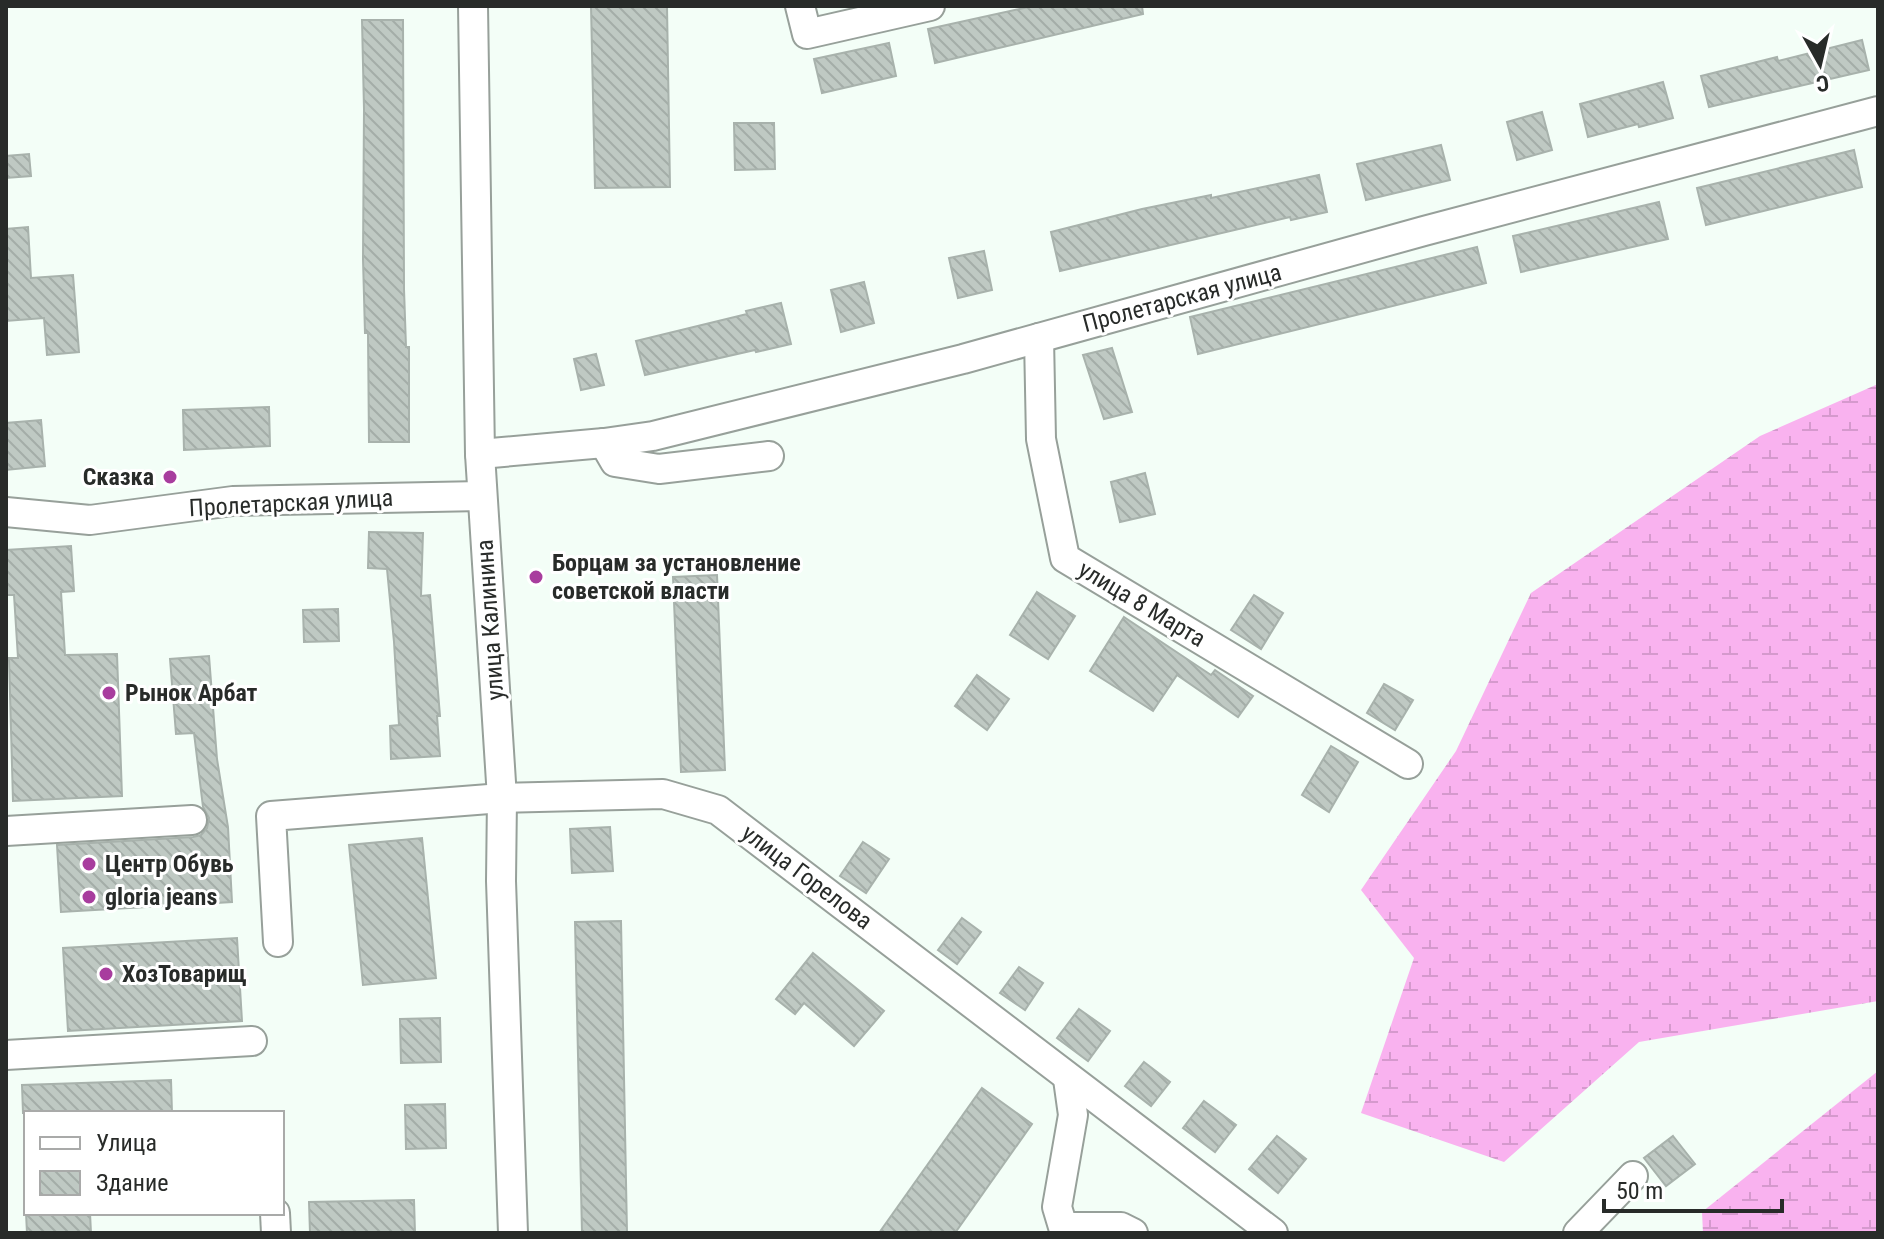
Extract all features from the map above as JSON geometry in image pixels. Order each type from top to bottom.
[{"type":"street","name":"улица Калинина","points":[[473,6],[480,454],[502,798],[501,881],[513,1233]]},
{"type":"street","points":[[800,6],[807,34],[930,6]]},
{"type":"street","name":"Пролетарская улица","points":[[480,454],[653,436],[1039,338],[1424,231],[1878,111]]},
{"type":"street","name":"улица 8 Марта","points":[[1039,338],[1041,439],[1065,558],[1408,764]]},
{"type":"street","points":[[604,443],[615,462],[659,469],[769,456]]},
{"type":"street","name":"Пролетарская улица","points":[[6,512],[90,520],[233,501],[482,496]]},
{"type":"street","name":"улица Горелова","points":[[278,942],[271,816],[502,798],[663,794],[718,810],[1272,1232]]},
{"type":"street","points":[[6,831],[192,820]]},
{"type":"street","points":[[6,1055],[252,1041]]},
{"type":"street","points":[[1068,1079],[1073,1115],[1057,1207],[1063,1227],[1121,1227],[1133,1233]]},
{"type":"street","points":[[1578,1233],[1633,1176]]},
{"type":"green space","points":[[1878,384],[1878,1001],[1639,1042],[1504,1162],[1361,1113],[1414,958],[1361,890],[1456,751],[1531,593],[1760,436]]},
{"type":"green space","points":[[1878,1071],[1878,1233],[1703,1233],[1702,1212]]},
{"type":"building","points":[[591,6],[667,6],[670,187],[595,188]]},
{"type":"building","points":[[1033,6],[1142,6],[1143,14],[935,63],[928,29]]},
{"type":"building","points":[[362,20],[403,20],[404,289],[406,347],[409,347],[409,442],[369,442],[368,333],[365,333],[363,259]]},
{"type":"building","points":[[1862,40],[1869,70],[1709,107],[1701,76]]},
{"type":"building","points":[[889,43],[896,76],[822,93],[814,59]]},
{"type":"building","points":[[1663,82],[1673,118],[1588,137],[1580,104]]},
{"type":"building","points":[[1542,112],[1552,150],[1517,160],[1507,122]]},
{"type":"building","points":[[734,123],[774,123],[775,169],[735,170]]},
{"type":"building","points":[[1441,145],[1450,180],[1366,200],[1357,164]]},
{"type":"building","points":[[1854,150],[1862,187],[1706,225],[1697,188]]},
{"type":"building","points":[[29,154],[31,176],[6,178],[6,156]]},
{"type":"building","points":[[1319,175],[1327,212],[1291,220],[1290,217],[1060,271],[1051,232],[1142,209]]},
{"type":"building","points":[[1659,202],[1668,239],[1521,272],[1513,236]]},
{"type":"building","points":[[28,227],[31,278],[73,275],[79,352],[47,355],[44,318],[6,321],[6,229]]},
{"type":"building","points":[[1477,247],[1486,283],[1198,354],[1190,317]]},
{"type":"building","points":[[984,251],[992,290],[958,298],[949,258]]},
{"type":"building","points":[[864,282],[874,323],[841,332],[831,290]]},
{"type":"building","points":[[781,303],[791,344],[645,375],[636,341]]},
{"type":"building","points":[[1112,348],[1132,412],[1104,419],[1083,355]]},
{"type":"building","points":[[596,354],[604,385],[581,390],[574,359]]},
{"type":"building","points":[[269,407],[270,446],[184,450],[183,410]]},
{"type":"building","points":[[41,420],[45,466],[6,470],[6,423]]},
{"type":"building","points":[[1145,473],[1155,514],[1120,522],[1111,482]]},
{"type":"building","points":[[369,532],[423,533],[421,596],[430,595],[440,716],[437,716],[440,756],[391,759],[390,726],[399,725],[387,569],[368,568]]},
{"type":"building","points":[[71,546],[74,591],[61,592],[65,655],[117,654],[122,796],[13,801],[9,658],[18,658],[14,595],[6,595],[6,550]]},
{"type":"building","points":[[717,575],[725,770],[681,772],[673,577]]},
{"type":"building","points":[[1037,592],[1075,616],[1048,659],[1010,635]]},
{"type":"building","points":[[1254,595],[1283,613],[1261,649],[1231,630]]},
{"type":"building","points":[[338,609],[339,641],[304,642],[303,610]]},
{"type":"building","points":[[1124,617],[1211,675],[1215,670],[1253,696],[1238,717],[1177,675],[1153,711],[1090,671]]},
{"type":"building","points":[[209,656],[217,759],[228,827],[232,902],[61,912],[57,845],[193,837],[201,835],[207,828],[209,818],[203,807],[194,733],[176,734],[170,659]]},
{"type":"building","points":[[977,675],[1009,699],[987,730],[955,706]]},
{"type":"building","points":[[1384,684],[1413,700],[1395,730],[1367,713]]},
{"type":"building","points":[[1331,746],[1358,762],[1329,812],[1302,795]]},
{"type":"building","points":[[610,827],[613,871],[572,873],[570,829]]},
{"type":"building","points":[[422,838],[436,978],[363,985],[349,845]]},
{"type":"building","points":[[863,842],[889,859],[866,893],[840,876]]},
{"type":"building","points":[[962,918],[981,932],[957,964],[938,950]]},
{"type":"building","points":[[621,921],[627,1233],[582,1233],[575,922]]},
{"type":"building","points":[[237,938],[242,1021],[68,1031],[63,948]]},
{"type":"building","points":[[813,953],[884,1011],[854,1046],[804,1003],[795,1014],[776,999]]},
{"type":"building","points":[[1019,967],[1043,983],[1025,1010],[1000,993]]},
{"type":"building","points":[[1079,1009],[1110,1031],[1088,1061],[1057,1038]]},
{"type":"building","points":[[440,1018],[441,1062],[401,1063],[400,1019]]},
{"type":"building","points":[[1144,1062],[1170,1082],[1151,1106],[1125,1086]]},
{"type":"building","points":[[171,1080],[172,1111],[23,1113],[22,1085]]},
{"type":"building","points":[[982,1088],[1032,1124],[955,1233],[879,1233]]},
{"type":"building","points":[[1204,1101],[1236,1125],[1215,1152],[1183,1128]]},
{"type":"building","points":[[445,1104],[446,1148],[406,1149],[405,1105]]},
{"type":"building","points":[[1277,1136],[1306,1159],[1278,1193],[1249,1169]]},
{"type":"building","points":[[1673,1136],[1695,1164],[1666,1186],[1644,1158]]},
{"type":"building","points":[[414,1200],[415,1233],[310,1233],[309,1202]]},
{"type":"building","points":[[26,1215],[90,1215],[91,1233],[27,1233]]},
{"type":"place","name":"Сказка","points":[[170,477]]},
{"type":"place","name":"Борцам за установление советской власти","points":[[536,577]]},
{"type":"place","name":"Рынок Арбат","points":[[109,693]]},
{"type":"place","name":"Центр Обувь","points":[[89,864]]},
{"type":"place","name":"gloria jeans","points":[[89,897]]},
{"type":"place","name":"ХозТоварищ","points":[[106,974]]}]
